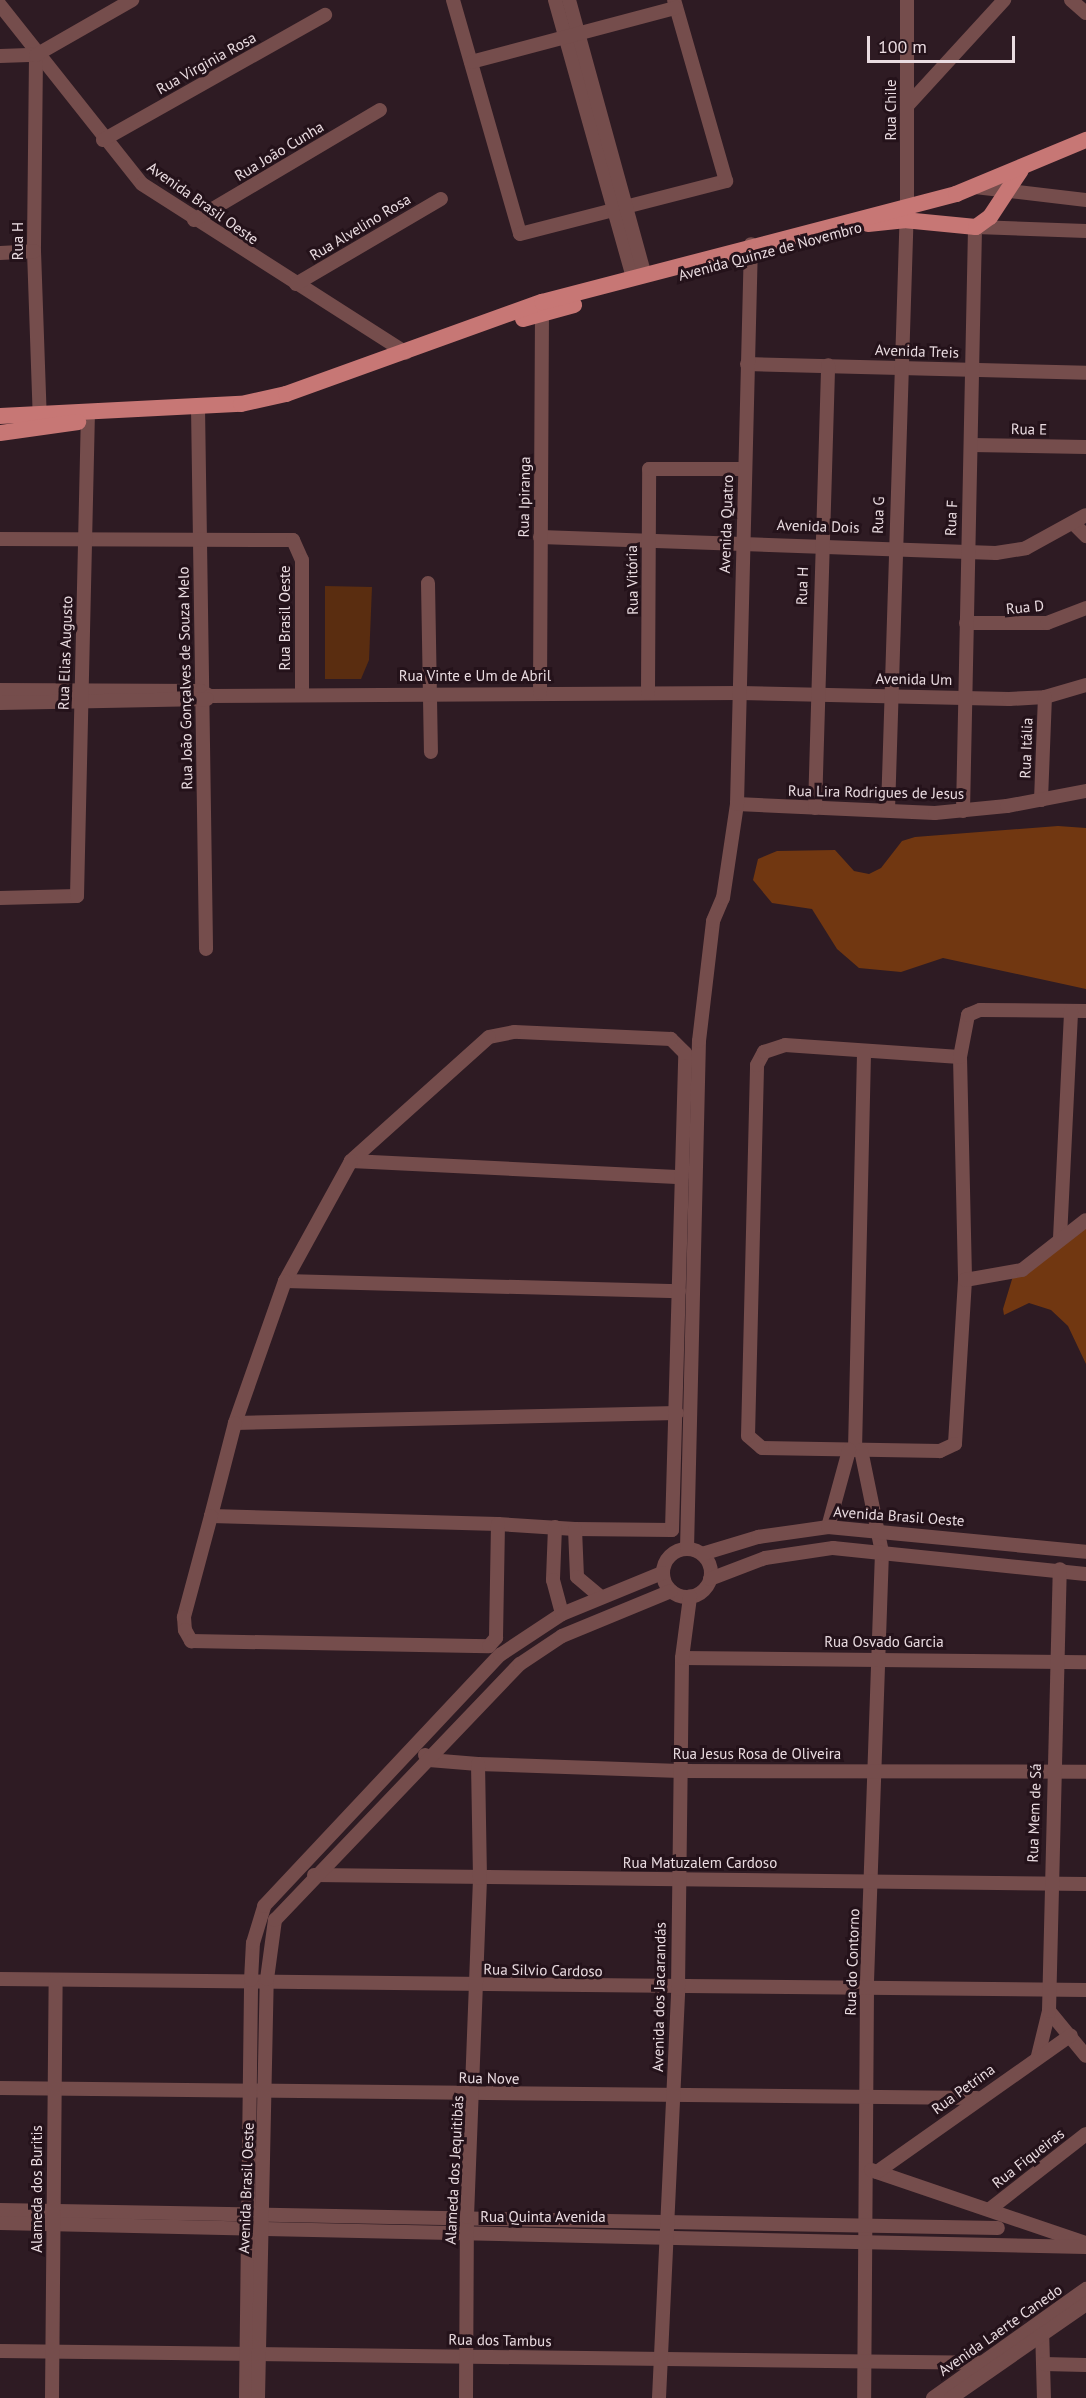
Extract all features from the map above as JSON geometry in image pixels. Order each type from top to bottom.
[{"type":"main road","name":"Avenida Quinze de Novembro","points":[[0,416],[40,420],[198,408],[286,394],[461,333],[639,276],[883,220],[975,187],[1086,140]]},
{"type":"main road","points":[[975,227],[990,217],[1003,194],[1029,164]]},
{"type":"main road","name":"Avenida Quinze de Novembro","points":[[906,212],[975,227]]},
{"type":"main road","name":"Avenida Quinze de Novembro","points":[[542,308],[751,250]]},
{"type":"main road","name":"Avenida Quinze de Novembro","points":[[0,433],[40,420]]},
{"type":"street","points":[[0,56],[36,55],[132,0]]},
{"type":"street","points":[[453,0],[471,63],[520,234],[726,181],[675,4],[573,36],[471,63]]},
{"type":"street","points":[[555,0],[573,36]]},
{"type":"street","points":[[569,0],[573,36],[639,276]]},
{"type":"street","name":"Rua Chile","points":[[906,212],[907,0]]},
{"type":"street","points":[[907,106],[1005,0]]},
{"type":"street","points":[[1071,0],[1086,13]]},
{"type":"street","name":"Avenida Brasil Oeste","points":[[0,5],[103,140],[142,184],[194,220],[406,353]]},
{"type":"street","name":"Rua Virginia Rosa","points":[[103,140],[325,15]]},
{"type":"street","name":"Rua H","points":[[36,55],[34,251],[40,420]]},
{"type":"street","name":"Rua João Cunha","points":[[194,220],[380,110]]},
{"type":"street","name":"Avenida Quinze de Novembro","points":[[975,187],[1003,194],[1086,200]]},
{"type":"street","name":"Rua Alvelino Rosa","points":[[296,284],[441,199]]},
{"type":"street","name":"Rua G","points":[[888,810],[898,366],[906,212]]},
{"type":"street","name":"Avenida Quinze de Novembro","points":[[975,227],[1086,231]]},
{"type":"street","name":"Rua F","points":[[963,812],[966,550],[971,445],[975,227]]},
{"type":"street","name":"Avenida Quatro","points":[[687,1549],[699,1041],[713,921],[723,897],[737,804],[741,540],[751,250]]},
{"type":"street","points":[[0,252],[34,251]]},
{"type":"street","name":"Rua Ipiranga","points":[[540,693],[542,308]]},
{"type":"street","name":"Avenida Treis","points":[[747,364],[898,366],[1086,373]]},
{"type":"street","name":"Rua H","points":[[815,808],[814,695],[828,365]]},
{"type":"street","name":"Rua João Gonçalves de Souza Melo","points":[[198,408],[206,949]]},
{"type":"street","name":"Rua Elias Augusto","points":[[0,898],[66,899],[77,894],[80,696],[89,416]]},
{"type":"street","name":"Rua E","points":[[971,445],[1086,447]]},
{"type":"street","name":"Rua Vitória","points":[[648,693],[647,540],[652,468],[744,469]]},
{"type":"street","points":[[1081,520],[1086,536]]},
{"type":"street","name":"Avenida Dois","points":[[540,537],[741,540],[1017,551],[1081,520]]},
{"type":"street","points":[[0,539],[200,539]]},
{"type":"street","name":"Rua Brasil Oeste","points":[[200,539],[296,542],[302,560],[302,694]]},
{"type":"street","points":[[428,583],[432,693],[431,752]]},
{"type":"street","name":"Rua D","points":[[966,623],[1047,622],[1086,608]]},
{"type":"street","name":"Avenida Um","points":[[740,693],[1045,698],[1086,685]]},
{"type":"street","name":"Rua Vinte e Um de Abril","points":[[0,690],[80,696],[204,697],[432,693],[740,693]]},
{"type":"street","name":"Rua Vinte e Um de Abril","points":[[0,703],[80,696]]},
{"type":"street","name":"Rua Itália","points":[[1041,800],[1045,698]]},
{"type":"street","name":"Rua Lira Rodrigues de Jesus","points":[[737,804],[963,812],[1041,800],[1086,790]]},
{"type":"street","points":[[960,1057],[864,1054],[785,1045],[764,1052],[757,1065],[748,1436],[762,1448],[940,1451],[955,1444],[965,1280],[960,1057],[968,1015],[980,1010],[1086,1011]]},
{"type":"street","points":[[1060,1238],[1071,1011]]},
{"type":"street","points":[[211,1516],[498,1524],[575,1529],[672,1530],[677,1413],[685,1053],[671,1039],[514,1032],[489,1037],[351,1161],[285,1281],[236,1423],[211,1516],[184,1617],[191,1641],[489,1646],[496,1638],[498,1524]]},
{"type":"street","points":[[828,1527],[855,1450],[864,1054]]},
{"type":"street","points":[[351,1161],[682,1176]]},
{"type":"street","points":[[965,1280],[1023,1270],[1060,1238],[1086,1220]]},
{"type":"street","points":[[285,1281],[679,1291]]},
{"type":"street","points":[[236,1423],[677,1413]]},
{"type":"street","name":"Rua do Contorno","points":[[855,1450],[879,1528],[882,1552],[867,1990],[867,2099],[871,2170],[864,2238],[864,2398]]},
{"type":"street","points":[[555,1527],[553,1580],[562,1636]]},
{"type":"street","name":"Avenida Brasil Oeste","points":[[702,1554],[758,1537],[828,1527],[879,1528],[1061,1547],[1086,1552]]},
{"type":"street","points":[[575,1529],[577,1577],[600,1596]]},
{"type":"street","points":[[710,1579],[702,1554],[687,1549],[672,1553],[662,1573],[671,1591],[690,1597],[703,1591],[710,1579],[791,1553],[882,1552],[1060,1569],[1086,1574]]},
{"type":"street","name":"Rua Mem de Sá","points":[[1038,2056],[1048,2011],[1045,1988],[1060,1569]]},
{"type":"street","name":"Avenida Brasil Oeste","points":[[258,2093],[251,1980],[257,1921],[279,1884],[417,1744],[500,1654],[558,1617],[600,1596],[662,1573]]},
{"type":"street","name":"Avenida Brasil Oeste","points":[[246,2398],[252,2352],[258,2093],[271,1928],[314,1875],[429,1760],[502,1680],[562,1636],[671,1591]]},
{"type":"street","name":"Avenida dos Jacarandás","points":[[659,2398],[678,1989],[677,1878],[682,1658],[690,1597]]},
{"type":"street","name":"Rua Osvado Garcia","points":[[682,1658],[879,1658],[1086,1662]]},
{"type":"street","points":[[417,1744],[429,1760]]},
{"type":"street","name":"Rua Jesus Rosa de Oliveira","points":[[429,1760],[478,1764],[680,1771],[1086,1772]]},
{"type":"street","name":"Alameda dos Jequitibás","points":[[466,2398],[467,2217],[475,2094],[475,1986],[480,1878],[478,1764]]},
{"type":"street","name":"Rua Matuzalem Cardoso","points":[[314,1875],[1086,1884]]},
{"type":"street","name":"Rua Silvio Cardoso","points":[[0,1979],[267,1979],[475,1986],[678,1989],[1045,1988],[1086,1990]]},
{"type":"street","name":"Alameda dos Buritis","points":[[52,2398],[56,1980]]},
{"type":"street","points":[[1048,2011],[1086,2056]]},
{"type":"street","name":"Rua Petrina","points":[[871,2170],[1071,2036]]},
{"type":"street","name":"Rua Nove","points":[[0,2088],[672,2099],[977,2098]]},
{"type":"street","name":"Rua Fiqueiras","points":[[995,2211],[1086,2134]]},
{"type":"street","points":[[871,2170],[995,2211],[1086,2245]]},
{"type":"street","name":"Rua Quinta Avenida","points":[[0,2210],[53,2216],[256,2221],[467,2234],[865,2223],[998,2228]]},
{"type":"street","points":[[995,2211],[1001,2244]]},
{"type":"street","name":"Rua Quinta Avenida","points":[[0,2223],[53,2216]]},
{"type":"street","name":"Rua Quinta Avenida","points":[[256,2221],[467,2217],[864,2238],[1086,2245]]},
{"type":"street","name":"Avenida Laerte Canedo","points":[[951,2398],[1000,2363],[1086,2289]]},
{"type":"street","name":"Avenida Laerte Canedo","points":[[933,2398],[986,2361],[1086,2304]]},
{"type":"street","points":[[1042,2328],[1044,2398]]},
{"type":"street","name":"Rua dos Tambus","points":[[0,2351],[252,2352],[864,2365],[986,2361],[1000,2363]]},
{"type":"street","name":"Avenida Brasil Oeste","points":[[252,2352],[258,2398]]},
{"type":"street","points":[[1044,2364],[1086,2365]]},
{"type":"shaded area","points":[[325,586],[372,587],[369,660],[361,679],[325,679]]},
{"type":"shaded area","points":[[1058,826],[1086,828],[1086,989],[943,958],[901,972],[859,968],[837,949],[812,909],[772,903],[753,880],[758,859],[777,851],[835,850],[854,871],[869,874],[881,868],[902,841],[915,837]]},
{"type":"shaded area","points":[[1086,1215],[1086,1364],[1068,1326],[1051,1310],[1029,1303],[1004,1315],[1003,1309],[1013,1276]]}]
